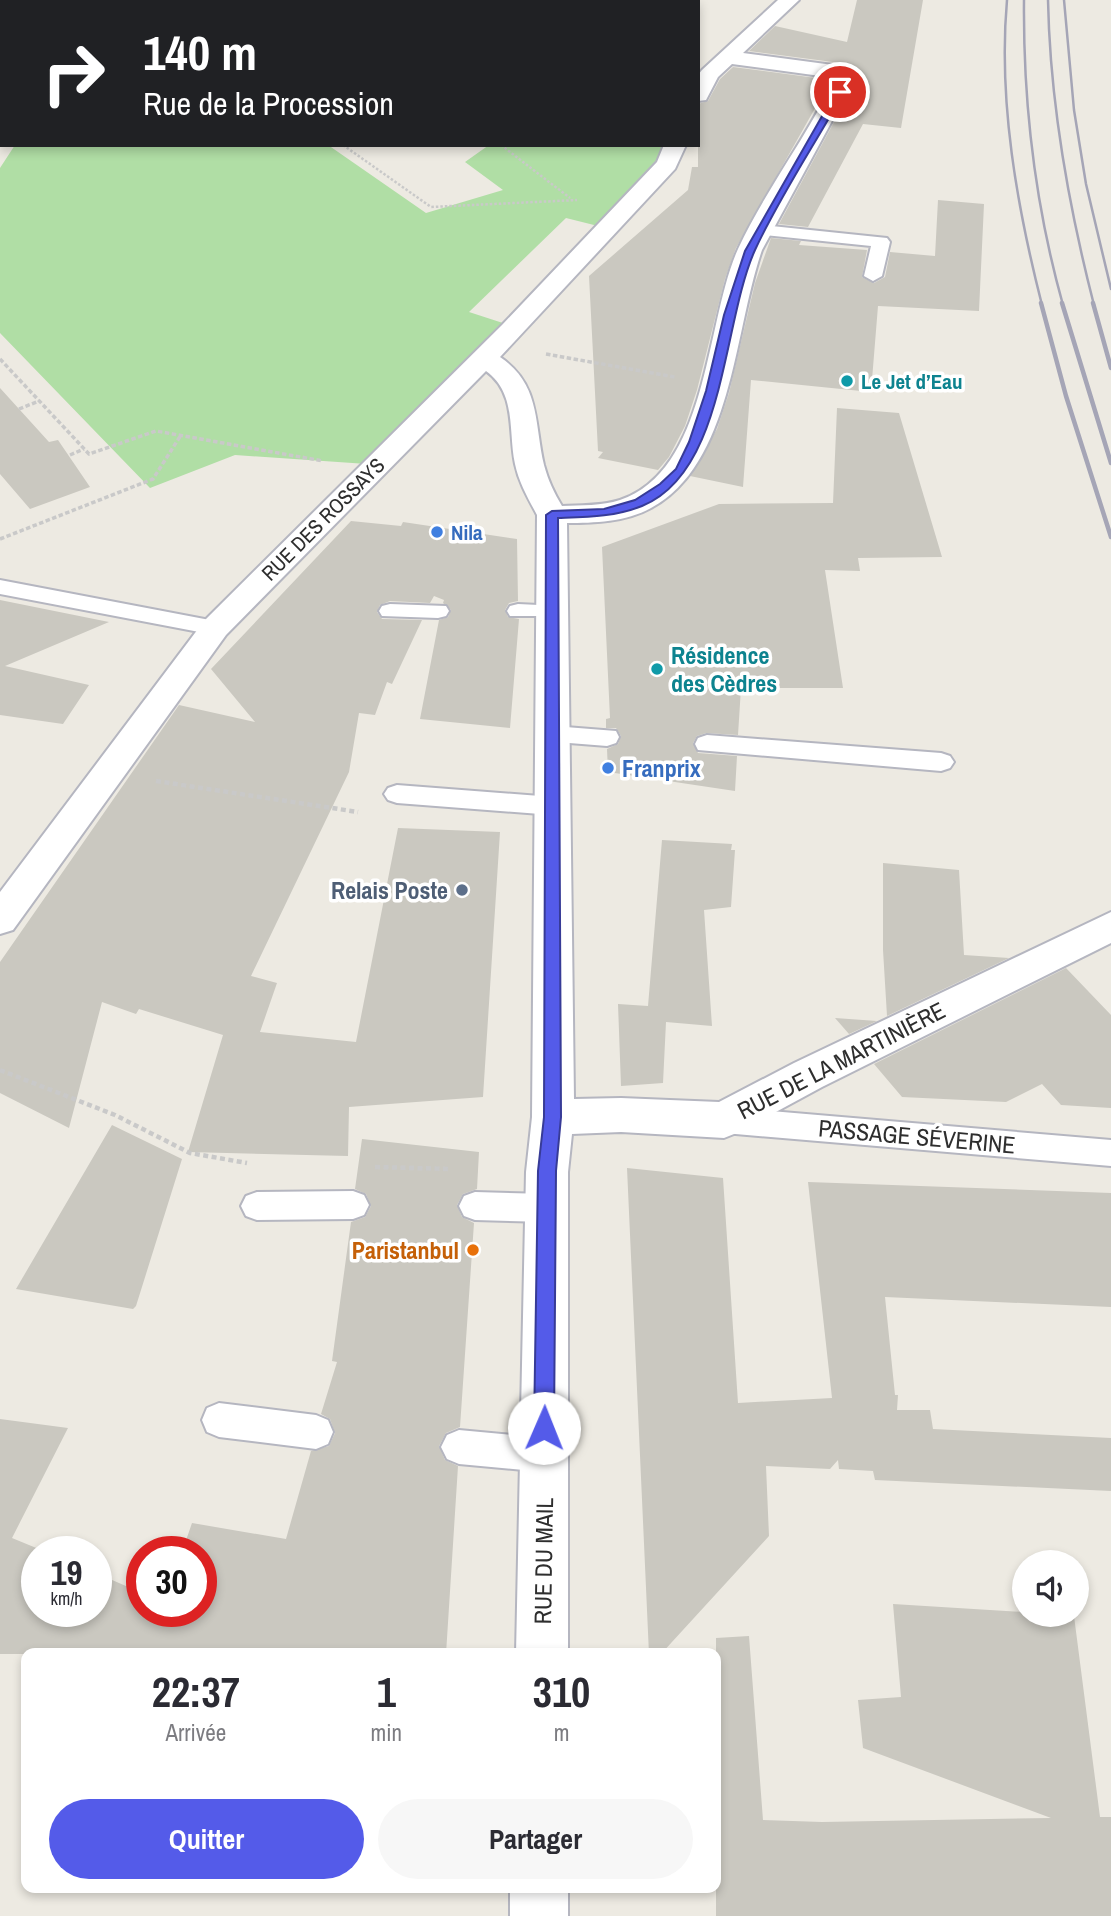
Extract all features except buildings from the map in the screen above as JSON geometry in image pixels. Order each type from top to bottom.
[{"type":"street","points":[[756,3],[784,4]]},
{"type":"street","points":[[700,91],[709,74],[784,4]]},
{"type":"street","points":[[552,515],[605,513],[640,503],[664,487],[681,470],[714,383],[729,315],[750,251],[832,110],[848,73],[726,57]]},
{"type":"street","name":"RUE DES ROSSAYS","points":[[0,920],[215,628],[511,331],[667,164],[674,147]]},
{"type":"street","name":"RUE DU MAIL","points":[[484,358],[501,367],[517,386],[525,411],[534,481],[552,515],[553,1117],[547,1171],[542,1648]]},
{"type":"street","name":"RUE DE LA MARTINIÈRE","points":[[553,1117],[621,1115],[724,1120],[808,1074],[1111,926]]},
{"type":"street","points":[[539,1893],[539,1916]]},
{"type":"lane","points":[[762,230],[881,242],[873,276]]},
{"type":"lane","points":[[0,587],[215,628]]},
{"type":"lane","points":[[390,611],[438,611]]},
{"type":"lane","points":[[518,611],[552,611]]},
{"type":"lane","points":[[553,735],[607,737]]},
{"type":"lane","points":[[707,744],[941,762]]},
{"type":"lane","points":[[397,794],[553,806]]},
{"type":"lane","name":"PASSAGE SÉVERINE","points":[[724,1120],[1111,1153]]},
{"type":"lane","points":[[257,1206],[353,1205]]},
{"type":"lane","points":[[475,1206],[547,1208]]},
{"type":"lane","points":[[219,1420],[316,1432]]},
{"type":"lane","points":[[459,1447],[544,1455]]},
{"type":"path","points":[[347,147],[431,207],[570,198],[621,213]]},
{"type":"path","points":[[504,147],[570,198]]},
{"type":"path","points":[[397,183],[404,181]]},
{"type":"path","points":[[511,331],[540,338],[547,355],[714,383]]},
{"type":"path","points":[[0,359],[89,454],[156,431],[372,470]]},
{"type":"path","points":[[19,409],[39,401]]},
{"type":"path","points":[[0,539],[153,479],[181,435]]},
{"type":"path","points":[[70,455],[84,449]]},
{"type":"path","points":[[108,774],[360,812],[397,794]]},
{"type":"path","points":[[0,1070],[114,1115],[190,1153],[254,1164]]},
{"type":"path","points":[[366,1167],[463,1169]]},
{"type":"green space","points":[[14,147],[331,147],[426,213],[503,190],[465,162],[486,147],[667,147],[663,163],[602,227],[566,218],[469,312],[509,325],[367,464],[235,455],[150,488],[0,333],[0,168]]},
{"type":"railway","points":[[1007,0],[1005,76],[1012,154],[1042,305]]},
{"type":"railway","points":[[1024,0],[1026,77],[1033,154],[1045,230],[1063,305]]},
{"type":"railway","points":[[1048,0],[1052,77],[1062,154],[1094,305]]},
{"type":"railway","points":[[1064,0],[1074,110],[1086,184],[1111,289]]},
{"type":"railway","points":[[1041,303],[1066,396],[1111,537]]},
{"type":"railway","points":[[1062,303],[1111,463]]},
{"type":"railway","points":[[1093,303],[1111,368]]},
{"type":"place","name":"Le Jet d’Eau","points":[[847,381]]},
{"type":"place","name":"Nila","points":[[437,532]]},
{"type":"place","name":"Résidence des Cèdres","points":[[657,669]]},
{"type":"place","name":"Franprix","points":[[608,768]]},
{"type":"place","name":"Relais Poste","points":[[462,890]]},
{"type":"place","name":"Paristanbul","points":[[473,1250]]},
{"type":"route","points":[[544,1428],[547,1171],[553,1117],[552,515],[605,513],[640,503],[664,487],[681,470],[695,442],[714,383],[729,315],[750,251],[840,92]]}]
